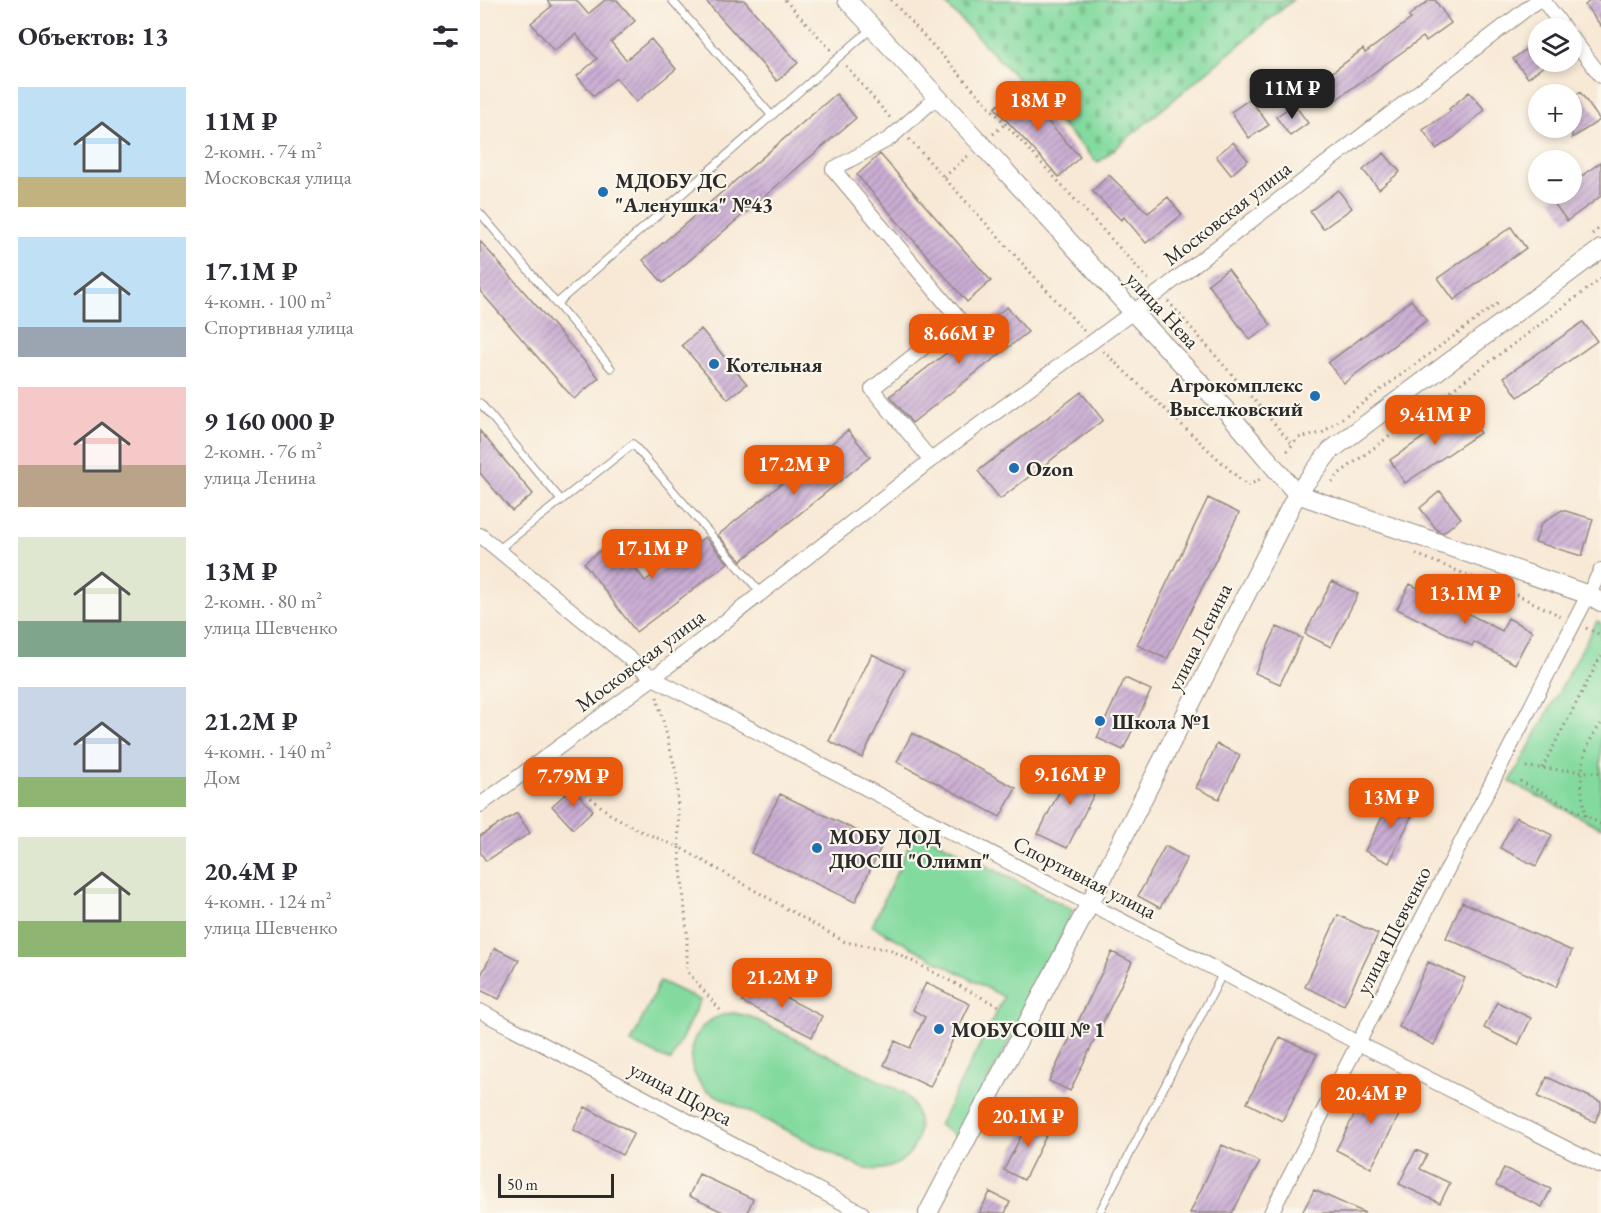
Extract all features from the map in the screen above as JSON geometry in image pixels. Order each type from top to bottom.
[{"type":"main road","name":"улица Нева","points":[[847,0],[1224,408],[1297,495]]},
{"type":"main road","name":"улица Ленина","points":[[928,1213],[1090,903],[1297,495],[1330,451],[1596,242]]},
{"type":"main road","points":[[1297,495],[1595,599]]},
{"type":"street","name":"Московская улица","points":[[480,805],[653,678],[931,460],[1133,312],[1538,0]]},
{"type":"street","points":[[1543,0],[1556,18]]},
{"type":"street","points":[[1582,51],[1601,76]]},
{"type":"street","points":[[931,460],[872,389],[959,319],[833,169],[889,139],[937,97]]},
{"type":"street","name":"Спортивная улица","points":[[480,535],[653,678],[1358,1043],[1601,1166]]},
{"type":"street","name":"улица Шевченко","points":[[1271,1213],[1575,622],[1595,599],[1601,570]]},
{"type":"street","name":"улица Щорса","points":[[480,1011],[862,1213]]},
{"type":"lane","points":[[672,0],[772,116]]},
{"type":"lane","points":[[556,304],[873,27]]},
{"type":"lane","points":[[480,213],[611,368]]},
{"type":"lane","points":[[480,403],[561,500]]},
{"type":"lane","points":[[499,549],[633,444],[762,593]]},
{"type":"lane","points":[[1099,1213],[1223,972]]},
{"type":"path","points":[[785,0],[1093,341],[1247,486],[1266,477]]},
{"type":"path","points":[[891,0],[1160,291],[1293,445]]},
{"type":"path","points":[[993,134],[1005,123]]},
{"type":"path","points":[[944,177],[971,153]]},
{"type":"path","points":[[1596,242],[1601,227]]},
{"type":"path","points":[[1332,482],[1340,473],[1601,279]]},
{"type":"path","points":[[1287,451],[1298,438],[1322,433],[1505,298]]},
{"type":"path","points":[[1412,553],[1518,595],[1601,634]]},
{"type":"path","points":[[1542,768],[1601,656]]},
{"type":"path","points":[[653,678],[677,776],[679,847],[687,932],[687,971],[720,1010]]},
{"type":"path","points":[[1586,816],[1581,771],[1585,750],[1601,724]]},
{"type":"path","points":[[544,758],[610,814],[638,830],[679,847],[845,942],[891,950],[1000,1007]]},
{"type":"path","points":[[1526,767],[1601,773]]},
{"type":"path","points":[[1520,781],[1601,824]]},
{"type":"green space","points":[[942,0],[1293,0],[1098,163]]},
{"type":"green space","points":[[1597,621],[1601,623],[1601,828],[1510,782]]},
{"type":"green space","points":[[916,830],[1073,910],[1027,1008],[957,1137],[939,1125],[1004,997],[872,926]]},
{"type":"green space","points":[[660,981],[700,1000],[671,1061],[631,1043]]},
{"type":"green space","points":[[734,1013],[751,1017],[903,1092],[913,1105],[918,1120],[918,1134],[914,1147],[894,1166],[879,1169],[862,1168],[707,1091],[692,1067],[693,1042],[708,1022]]},
{"type":"building","points":[[547,0],[576,0],[588,14],[605,0],[617,0],[635,21],[611,42],[626,60],[651,39],[676,69],[636,102],[616,78],[594,96],[577,76],[597,59],[576,34],[554,51],[531,23],[552,6]]},
{"type":"building","points":[[705,0],[744,0],[798,63],[777,81]]},
{"type":"building","points":[[1430,0],[1435,0],[1451,23],[1426,41],[1423,37],[1330,104],[1316,85],[1363,49],[1365,53],[1411,19],[1408,16]]},
{"type":"building","points":[[1591,0],[1601,0],[1601,26],[1585,5]]},
{"type":"building","points":[[1528,48],[1528,72],[1536,72],[1528,78],[1513,59]]},
{"type":"building","points":[[1017,88],[1080,157],[1059,177],[995,108]]},
{"type":"building","points":[[1469,92],[1485,110],[1453,138],[1436,149],[1423,130],[1451,111],[1449,109]]},
{"type":"building","points":[[836,94],[856,118],[663,283],[643,260]]},
{"type":"building","points":[[1582,95],[1600,120],[1582,132]]},
{"type":"building","points":[[1250,99],[1269,125],[1249,138],[1231,112]]},
{"type":"building","points":[[1294,104],[1308,123],[1290,136],[1276,117]]},
{"type":"building","points":[[1233,142],[1248,160],[1231,175],[1216,156]]},
{"type":"building","points":[[1384,153],[1400,172],[1379,189],[1363,170]]},
{"type":"building","points":[[880,154],[991,281],[967,302],[857,175]]},
{"type":"building","points":[[1601,162],[1601,196],[1567,221],[1555,204],[1582,204],[1582,176]]},
{"type":"building","points":[[1109,175],[1148,213],[1168,197],[1182,215],[1146,243],[1124,217],[1121,220],[1092,191]]},
{"type":"building","points":[[1338,190],[1352,208],[1323,229],[1310,211]]},
{"type":"building","points":[[1511,227],[1526,248],[1454,300],[1438,278]]},
{"type":"building","points":[[480,241],[599,378],[574,399],[480,291]]},
{"type":"building","points":[[1228,269],[1271,325],[1250,340],[1208,284]]},
{"type":"building","points":[[1411,300],[1427,320],[1344,383],[1328,363]]},
{"type":"building","points":[[1007,307],[1028,332],[912,423],[890,396]]},
{"type":"building","points":[[1583,322],[1597,341],[1518,397],[1504,377]]},
{"type":"building","name":"Котельная","points":[[701,329],[747,384],[728,399],[682,345]]},
{"type":"building","points":[[1081,392],[1103,420],[1000,499],[978,471]]},
{"type":"building","points":[[1464,410],[1480,433],[1405,483],[1390,460]]},
{"type":"building","points":[[848,430],[870,457],[741,561],[718,535]]},
{"type":"building","points":[[480,431],[533,494],[512,511],[480,473]]},
{"type":"building","points":[[1440,491],[1461,518],[1443,533],[1438,531],[1420,508]]},
{"type":"building","points":[[1208,498],[1239,513],[1167,659],[1137,645]]},
{"type":"building","points":[[1562,510],[1593,519],[1582,556],[1535,542],[1541,524]]},
{"type":"building","points":[[705,537],[728,563],[636,632],[584,563],[614,540],[645,581]]},
{"type":"building","points":[[1332,581],[1358,594],[1331,647],[1305,634]]},
{"type":"building","points":[[1410,584],[1502,631],[1508,618],[1532,631],[1515,664],[1474,642],[1472,646],[1397,609]]},
{"type":"building","points":[[1277,627],[1302,638],[1280,684],[1255,673]]},
{"type":"building","points":[[872,654],[905,670],[862,758],[829,741]]},
{"type":"building","points":[[1125,678],[1151,690],[1123,750],[1097,738]]},
{"type":"building","points":[[912,733],[1016,788],[1000,817],[897,762]]},
{"type":"building","points":[[1217,744],[1240,755],[1219,799],[1196,788]]},
{"type":"building","points":[[1073,764],[1102,778],[1067,848],[1038,834]]},
{"type":"building","points":[[572,788],[593,810],[573,829],[552,806]]},
{"type":"building","name":"МОБУ ДОД ДЮСШ \"Олимп\"","points":[[780,794],[883,843],[855,902],[751,853]]},
{"type":"building","points":[[1393,796],[1416,807],[1389,863],[1365,851]]},
{"type":"building","points":[[517,813],[530,833],[486,861],[480,852],[480,836]]},
{"type":"building","points":[[1516,817],[1552,835],[1536,866],[1500,848]]},
{"type":"building","points":[[1165,846],[1187,858],[1160,908],[1138,896]]},
{"type":"building","points":[[1462,902],[1572,951],[1556,987],[1446,938]]},
{"type":"building","points":[[1338,915],[1378,934],[1344,1005],[1305,987]]},
{"type":"building","points":[[495,948],[519,960],[499,999],[480,990],[480,977]]},
{"type":"building","points":[[1112,952],[1132,962],[1070,1091],[1049,1081]]},
{"type":"building","points":[[1428,962],[1465,978],[1434,1045],[1399,1027]]},
{"type":"building","points":[[753,981],[822,1016],[812,1037],[742,1002]]},
{"type":"building","name":"МОБУСОШ № 1","points":[[926,983],[970,1004],[930,1087],[884,1065],[895,1041],[910,1048],[925,1017],[913,1010]]},
{"type":"building","points":[[1497,1002],[1531,1018],[1518,1045],[1484,1028]]},
{"type":"building","points":[[1280,1037],[1317,1054],[1282,1121],[1247,1103]]},
{"type":"building","points":[[1547,1077],[1601,1102],[1601,1109],[1595,1122],[1538,1097]]},
{"type":"building","points":[[1371,1083],[1407,1100],[1371,1168],[1336,1150]]},
{"type":"building","points":[[585,1107],[634,1133],[622,1155],[573,1130]]},
{"type":"building","points":[[1031,1116],[1051,1126],[1024,1180],[1004,1170]]},
{"type":"building","points":[[1222,1145],[1260,1162],[1232,1213],[1190,1213]]},
{"type":"building","points":[[1416,1150],[1427,1155],[1420,1169],[1450,1183],[1440,1203],[1399,1184]]},
{"type":"building","points":[[1504,1168],[1551,1189],[1542,1207],[1496,1185]]},
{"type":"building","points":[[699,1174],[753,1199],[747,1213],[725,1213],[689,1196]]},
{"type":"building","points":[[1314,1190],[1365,1213],[1302,1213]]},
{"type":"building","points":[[990,1192],[1010,1202],[1005,1213],[979,1213]]},
{"type":"place","name":"МДОБУ ДС \"Аленушка\" №43","points":[[603,192]]},
{"type":"place","name":"Котельная","points":[[714,364]]},
{"type":"place","name":"Агрокомплекс Выселковский","points":[[1315,396]]},
{"type":"place","name":"Ozon","points":[[1014,468]]},
{"type":"place","name":"Школа №1","points":[[1100,721]]},
{"type":"place","name":"МОБУ ДОД ДЮСШ \"Олимп\"","points":[[817,848]]},
{"type":"place","name":"МОБУСОШ № 1","points":[[939,1029]]}]
